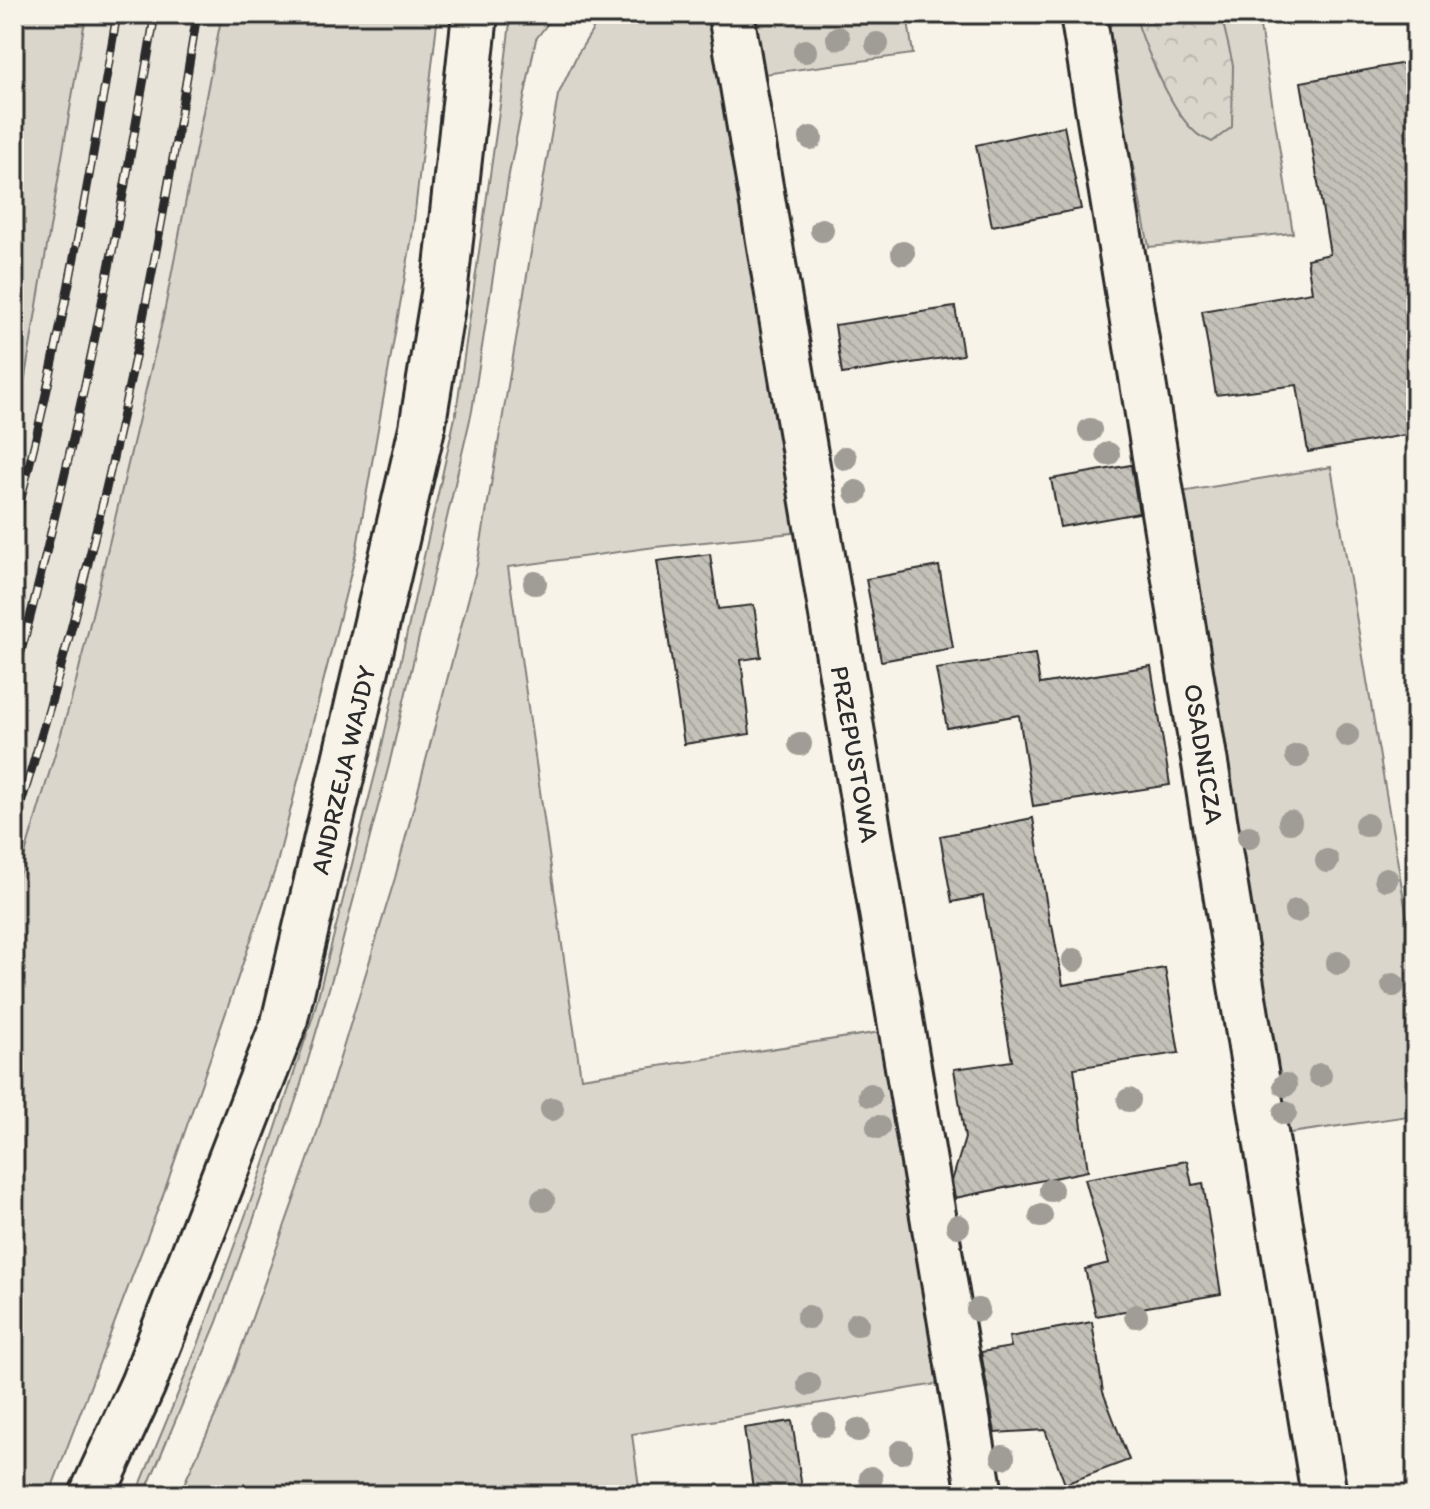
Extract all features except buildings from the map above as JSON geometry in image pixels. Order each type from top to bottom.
[{"type":"street","name":"ANDRZEJA WAJDY","points":[[92,1495],[143,1384],[284,1023],[422,428],[444,294],[475,14]]},
{"type":"street","name":"PRZEPUSTOWA","points":[[731,14],[980,1495]]},
{"type":"street","name":"OSADNICZA","points":[[1083,14],[1324,1495]]},
{"type":"shaded area","points":[[86,14],[222,14],[163,318],[74,690],[14,891],[14,424],[25,377]]},
{"type":"green space","points":[[14,14],[86,14],[25,377],[14,424]]},
{"type":"green space","points":[[222,14],[438,14],[412,237],[356,553],[276,867],[162,1198],[49,1495],[14,1495],[14,891],[74,690],[163,318]]},
{"type":"green space","points":[[511,14],[555,14],[536,39],[509,174],[472,411],[389,765],[298,1094],[217,1322],[144,1495],[136,1495],[198,1345],[262,1170],[313,1016],[378,763],[456,413]]},
{"type":"green space","points":[[611,14],[711,14],[802,532],[655,547],[508,567],[581,1078],[881,1032],[937,1384],[632,1434],[640,1495],[179,1495],[225,1394],[314,1143],[395,878],[477,566],[558,95],[595,26]]},
{"type":"green space","points":[[739,14],[907,14],[913,54],[749,76]]},
{"type":"green space","points":[[1114,14],[1258,14],[1293,233],[1149,247],[1107,36]]},
{"type":"green space","points":[[1135,14],[1221,14],[1233,65],[1232,127],[1212,142],[1196,133],[1177,110],[1151,60]]},
{"type":"green space","points":[[1331,467],[1416,971],[1416,1115],[1283,1134],[1175,493]]},
{"type":"railway","points":[[14,527],[65,306],[117,14]]},
{"type":"railway","points":[[14,676],[98,325],[155,14]]},
{"type":"railway","points":[[14,826],[72,626],[121,423],[162,219],[197,14]]}]
